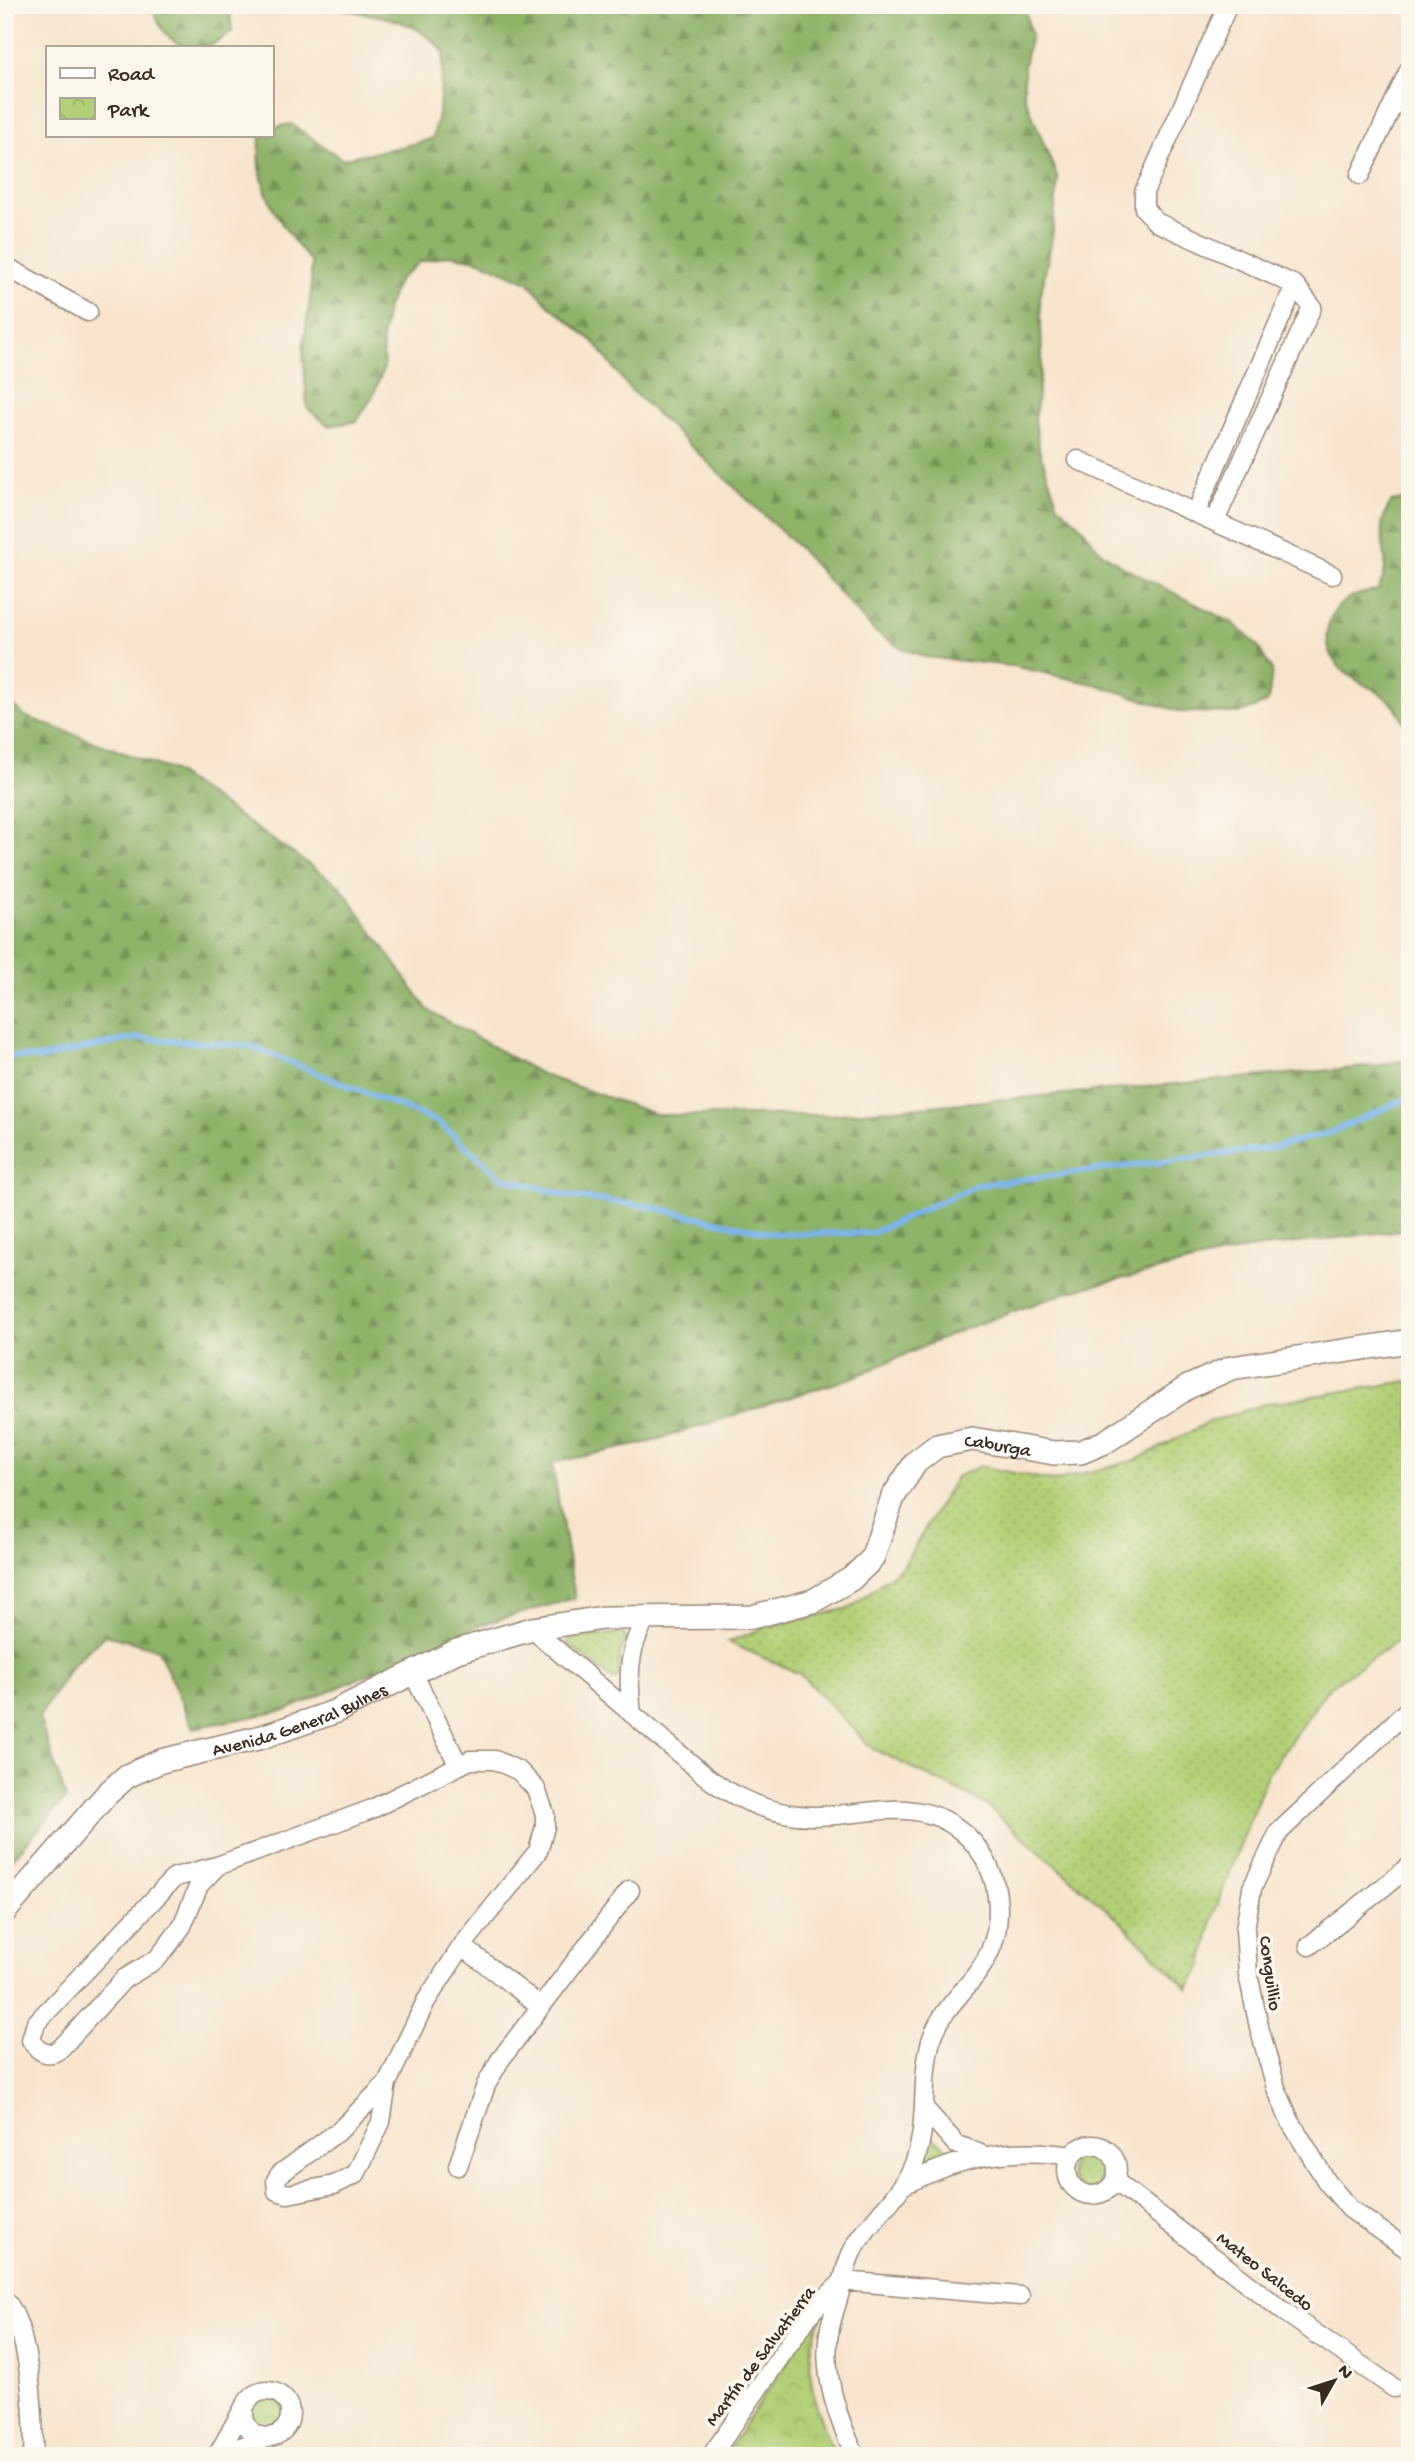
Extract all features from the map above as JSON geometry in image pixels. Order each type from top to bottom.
[{"type":"street","points":[[1215,521],[1312,307],[1295,285],[1156,222],[1144,208],[1144,192],[1228,5]]},
{"type":"street","points":[[1360,174],[1410,68]]},
{"type":"street","points":[[5,266],[89,312]]},
{"type":"street","points":[[1196,512],[1295,285]]},
{"type":"street","points":[[1078,460],[1332,575]]},
{"type":"street","name":"Caburga","points":[[646,1619],[752,1617],[813,1601],[833,1592],[872,1559],[893,1497],[916,1462],[937,1446],[972,1439],[1054,1453],[1081,1452],[1105,1442],[1188,1387],[1231,1368],[1410,1341]]},
{"type":"street","name":"Avenida General Bulnes","points":[[5,1911],[90,1811],[127,1776],[161,1761],[262,1737],[334,1712],[457,1651],[532,1629],[603,1618],[646,1619]]},
{"type":"street","points":[[632,1714],[630,1654],[636,1634],[646,1619]]},
{"type":"street","name":"Martín de Salvatierra","points":[[532,1629],[708,1779],[757,1806],[811,1816],[892,1807],[924,1811],[953,1825],[979,1850],[995,1883],[998,1911],[996,1934],[985,1961],[934,2031],[926,2061],[925,2109],[916,2160],[904,2185],[883,2208],[852,2253],[828,2335],[829,2363],[839,2416],[856,2456]]},
{"type":"street","points":[[413,1673],[458,1764]]},
{"type":"street","name":"Conguillio","points":[[1410,1708],[1279,1832],[1252,1888],[1245,1928],[1248,1974],[1259,2027],[1273,2078],[1290,2121],[1327,2182],[1350,2209],[1410,2251]]},
{"type":"street","points":[[216,1866],[199,1885],[182,1927],[157,1958],[124,1979],[60,2049],[50,2053],[39,2051],[30,2040],[36,2024],[175,1877],[216,1866],[372,1809],[470,1760],[495,1760],[519,1771],[536,1789],[545,1814],[545,1827],[538,1852],[462,1946],[426,2001],[387,2083],[381,2122],[356,2174],[334,2185],[288,2194],[277,2191],[276,2180],[280,2175],[340,2130],[387,2083]]},
{"type":"street","points":[[1308,1946],[1410,1866]]},
{"type":"street","points":[[458,2165],[486,2085],[500,2060],[630,1890]]},
{"type":"street","points":[[462,1946],[540,2006]]},
{"type":"street","points":[[925,2109],[956,2144],[982,2155]]},
{"type":"street","points":[[904,2185],[944,2166],[982,2155],[1029,2151],[1072,2156],[1089,2146],[1104,2148],[1115,2159],[1115,2181],[1104,2192],[1082,2193],[1070,2182],[1068,2175],[1072,2156]]},
{"type":"street","name":"Mateo Salcedo","points":[[1115,2181],[1282,2310],[1394,2388]]},
{"type":"street","name":"Martín de Salvatierra","points":[[711,2456],[812,2311],[843,2281],[1020,2296]]},
{"type":"street","points":[[5,2300],[17,2323],[34,2395],[33,2456]]},
{"type":"street","points":[[260,2392],[278,2394],[285,2400],[290,2418],[281,2433],[217,2456],[246,2404],[260,2392]]},
{"type":"street","points":[[246,2404],[244,2418],[251,2431],[272,2437]]},
{"type":"green space","points":[[152,5],[229,5],[232,32],[208,46],[184,46],[171,39],[155,15]]},
{"type":"green space","points":[[331,5],[1024,5],[1031,35],[1024,65],[1024,95],[1058,179],[1052,238],[1040,297],[1042,359],[1035,419],[1039,449],[1058,505],[1080,525],[1099,550],[1123,567],[1233,623],[1257,645],[1272,671],[1268,702],[1241,713],[1181,712],[1098,685],[1013,666],[925,657],[899,647],[874,631],[799,548],[629,388],[595,343],[549,305],[528,282],[478,260],[449,255],[420,262],[399,279],[387,307],[382,338],[384,367],[373,396],[357,421],[329,426],[307,408],[303,349],[311,293],[311,262],[288,234],[264,187],[259,153],[261,136],[273,136],[273,128],[291,124],[342,159],[433,138],[439,110],[444,52],[431,39],[405,24]]},
{"type":"green space","points":[[1410,499],[1410,752],[1399,713],[1384,696],[1346,673],[1338,665],[1332,656],[1327,636],[1328,626],[1338,607],[1350,597],[1378,590],[1385,565],[1382,527],[1385,515],[1391,502]]},
{"type":"green space","points":[[5,697],[24,716],[173,771],[340,886],[428,1010],[543,1075],[658,1115],[828,1115],[1376,1066],[1410,1059],[1410,1229],[1247,1249],[1074,1290],[964,1329],[854,1377],[650,1442],[552,1463],[575,1598],[480,1625],[287,1710],[193,1728],[158,1649],[105,1635],[73,1664],[39,1717],[66,1798],[5,1867]]},
{"type":"green space","points":[[1410,1381],[1410,1633],[1329,1687],[1267,1775],[1214,1914],[1202,1965],[1188,1989],[1119,1920],[982,1802],[873,1749],[800,1674],[728,1642],[766,1627],[850,1608],[903,1566],[956,1477],[980,1466],[1054,1481],[1136,1460],[1209,1422],[1268,1403]]},
{"type":"green space","points":[[622,1633],[627,1639],[620,1653],[618,1678],[613,1680],[567,1643],[568,1639]]},
{"type":"green space","points":[[933,2138],[949,2150],[949,2154],[931,2164],[925,2160],[929,2140]]},
{"type":"green space","points":[[1092,2149],[1107,2155],[1113,2170],[1107,2185],[1092,2191],[1077,2185],[1071,2170],[1077,2155]]},
{"type":"green space","points":[[826,2304],[816,2330],[810,2359],[812,2388],[819,2416],[835,2456],[724,2456]]},
{"type":"green space","points":[[266,2396],[279,2401],[284,2414],[279,2427],[266,2432],[253,2427],[248,2414],[253,2401]]},
{"type":"waterway","points":[[5,1056],[40,1058],[136,1038],[250,1046],[438,1122],[501,1177],[568,1196],[646,1206],[775,1234],[872,1233],[977,1185],[1270,1148],[1329,1133],[1410,1097]]}]
